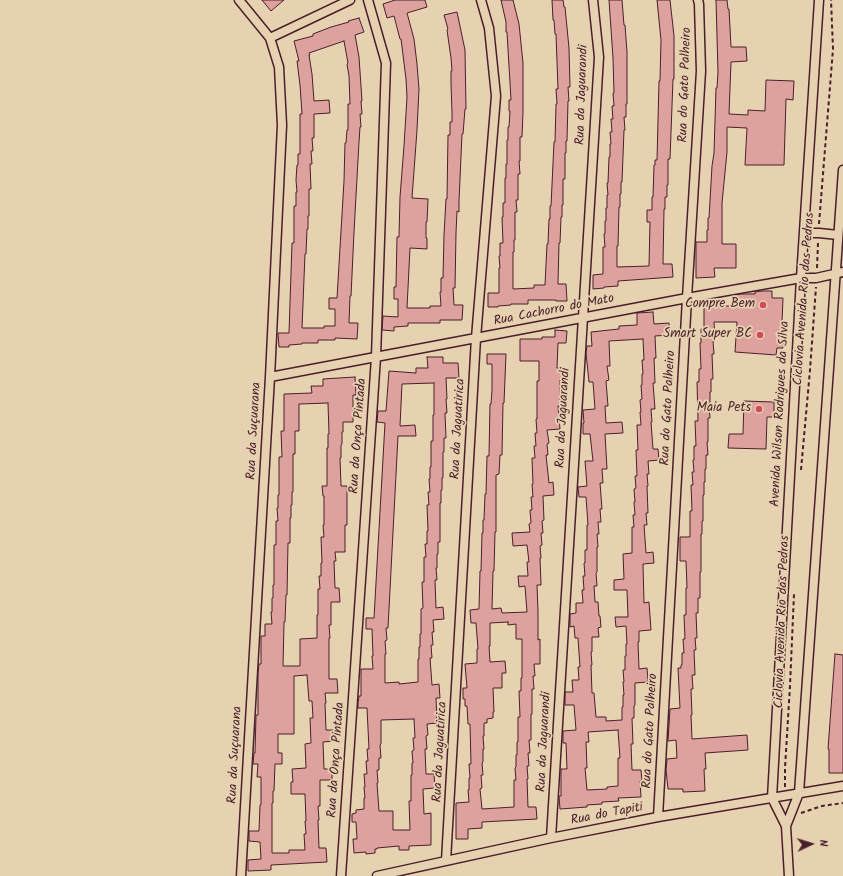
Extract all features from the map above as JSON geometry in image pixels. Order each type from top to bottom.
[{"type":"street","name":"Rua da Suçuarana","points":[[239,0],[270,38],[279,67],[282,125],[270,377],[241,876]]},
{"type":"street","points":[[270,38],[350,0]]},
{"type":"street","name":"Rua da Onça Pintada","points":[[341,876],[376,357],[386,63],[368,0]]},
{"type":"street","name":"Rua da Jaguatirica","points":[[446,861],[476,338],[496,96],[489,28],[481,0]]},
{"type":"street","name":"Rua da Jaguarandi","points":[[551,838],[599,57],[593,0]]},
{"type":"street","name":"Rua do Gato Palheiro","points":[[658,817],[701,71],[698,0]]},
{"type":"street","name":"Avenida Wilson Rodrigues da Silva","points":[[789,876],[786,826],[772,798],[818,0]]},
{"type":"street","name":"Avenida Wilson Rodrigues da Silva","points":[[786,826],[799,793],[840,273],[838,235],[843,170]]},
{"type":"street","points":[[804,233],[838,235]]},
{"type":"street","name":"Rua Cachorro do Mato","points":[[270,377],[687,298],[801,278],[816,278],[840,273]]},
{"type":"street","name":"Rua do Tapiti","points":[[377,876],[551,838],[658,817],[843,786]]},
{"type":"path","name":"Ciclovia Avenida Rio das Pedras","points":[[800,473],[810,370],[816,261],[832,49],[831,0]]},
{"type":"path","name":"Ciclovia Avenida Rio das Pedras","points":[[785,795],[794,591]]},
{"type":"path","points":[[791,814],[796,814],[822,806],[843,803]]},
{"type":"building","points":[[262,0],[284,0],[271,11]]},
{"type":"building","points":[[395,0],[425,0],[427,7],[407,13],[414,39],[419,89],[412,198],[428,199],[426,222],[427,249],[410,248],[407,308],[430,308],[430,306],[441,306],[440,292],[441,278],[443,278],[447,199],[448,135],[450,135],[450,122],[452,122],[452,71],[448,29],[444,15],[457,12],[465,50],[466,109],[462,134],[459,212],[457,211],[456,233],[455,288],[453,288],[454,305],[463,305],[462,320],[440,320],[440,323],[408,323],[408,326],[394,327],[394,331],[382,330],[383,316],[398,317],[398,299],[394,299],[394,287],[396,287],[397,237],[399,237],[400,197],[407,97],[401,39],[394,16],[387,18],[383,4]]},
{"type":"building","points":[[501,0],[513,0],[519,24],[523,63],[522,137],[520,137],[520,174],[518,174],[518,200],[516,200],[517,212],[515,212],[513,289],[534,288],[534,285],[545,285],[555,142],[557,104],[556,89],[558,89],[556,34],[553,20],[552,0],[563,0],[565,7],[569,48],[570,87],[568,87],[569,101],[567,141],[565,153],[565,179],[563,179],[563,205],[559,243],[558,284],[566,284],[567,301],[528,300],[528,304],[511,304],[498,307],[488,307],[488,293],[499,293],[499,256],[500,243],[503,243],[502,217],[503,203],[505,203],[507,140],[510,111],[509,100],[511,100],[506,22]]},
{"type":"building","points":[[609,0],[622,0],[627,52],[627,104],[626,117],[624,117],[625,130],[619,207],[617,267],[649,266],[650,222],[647,222],[647,210],[652,210],[654,165],[655,160],[657,160],[660,81],[661,40],[657,0],[670,0],[674,36],[674,79],[670,159],[668,159],[668,185],[664,209],[663,264],[672,264],[673,277],[618,281],[618,286],[593,289],[593,275],[603,274],[603,247],[605,247],[604,234],[611,144],[610,132],[612,132],[611,119],[613,119],[612,106],[614,106],[613,58]]},
{"type":"building","points":[[716,0],[727,0],[729,9],[731,47],[746,47],[747,61],[731,62],[729,114],[748,115],[748,110],[765,111],[766,80],[794,81],[793,100],[786,99],[784,165],[745,165],[747,128],[727,127],[727,152],[722,203],[722,244],[736,244],[736,268],[714,268],[715,277],[696,278],[696,242],[707,242],[714,153],[716,88],[718,72]]},
{"type":"building","points":[[359,18],[364,32],[355,35],[359,57],[362,114],[360,114],[361,127],[349,323],[358,323],[357,339],[335,338],[335,340],[318,340],[318,343],[302,343],[289,345],[289,347],[279,347],[278,333],[289,333],[292,243],[294,243],[294,206],[296,206],[298,154],[300,154],[300,114],[302,114],[297,61],[299,61],[294,41],[313,36],[313,34],[349,22],[348,21]],"holes":[[[344,41],[348,63],[350,104],[348,104],[348,130],[345,143],[337,298],[329,298],[329,309],[335,309],[335,326],[324,326],[324,328],[302,328],[305,254],[309,216],[309,189],[311,189],[310,164],[312,164],[311,151],[313,151],[312,138],[314,138],[314,114],[330,113],[329,100],[314,101],[309,53]]]},
{"type":"building","points":[[772,291],[772,298],[783,298],[782,323],[785,323],[783,348],[777,348],[776,355],[735,352],[737,322],[714,322],[715,341],[713,341],[714,354],[712,354],[713,379],[711,379],[709,403],[710,418],[708,418],[708,455],[706,455],[701,534],[700,598],[698,598],[698,613],[696,613],[697,638],[695,638],[696,650],[694,650],[695,675],[692,675],[693,689],[691,689],[692,739],[747,735],[748,750],[705,753],[705,791],[683,792],[683,789],[668,789],[666,770],[667,759],[677,758],[676,740],[668,741],[670,709],[680,708],[678,668],[681,668],[682,665],[682,653],[684,653],[683,639],[685,639],[684,615],[686,615],[687,588],[686,561],[680,561],[680,537],[690,537],[690,511],[692,511],[691,485],[693,485],[692,472],[694,472],[694,446],[696,446],[695,421],[698,421],[697,382],[699,382],[699,369],[701,369],[700,343],[701,329],[704,329],[704,301],[714,301],[713,306],[734,306],[734,295],[755,294],[755,292]]},
{"type":"building","points":[[653,312],[654,324],[669,323],[670,335],[655,336],[655,383],[653,383],[655,409],[651,409],[651,422],[653,449],[658,449],[659,460],[648,461],[648,513],[646,513],[647,525],[644,525],[646,553],[653,552],[654,563],[643,564],[644,603],[649,602],[651,630],[639,631],[638,642],[639,669],[647,668],[648,682],[635,683],[634,718],[632,718],[633,744],[631,744],[632,770],[641,770],[641,797],[618,798],[619,801],[602,802],[602,804],[587,805],[587,807],[560,809],[559,796],[561,796],[561,769],[567,769],[566,743],[563,743],[563,731],[576,730],[574,705],[565,705],[565,692],[573,692],[572,680],[579,680],[578,667],[580,667],[578,638],[575,638],[574,626],[570,627],[570,614],[576,613],[576,603],[583,603],[583,576],[585,576],[585,550],[587,550],[588,525],[586,497],[579,497],[578,487],[587,486],[585,461],[593,461],[590,434],[583,434],[583,410],[595,409],[593,382],[589,382],[586,353],[587,346],[592,346],[591,332],[619,329],[619,326],[637,325],[637,313]],"holes":[[[643,339],[644,360],[642,360],[642,399],[640,400],[641,425],[637,425],[637,476],[635,476],[636,488],[634,489],[635,515],[633,515],[634,527],[632,527],[632,553],[623,554],[624,579],[614,580],[614,590],[627,590],[628,617],[615,617],[616,627],[626,626],[627,644],[625,670],[623,670],[624,695],[622,720],[606,721],[606,717],[596,717],[594,693],[592,693],[591,652],[592,637],[599,637],[598,628],[601,627],[598,602],[595,602],[594,586],[597,586],[597,534],[599,534],[598,522],[601,522],[600,509],[602,509],[600,483],[603,483],[602,469],[607,469],[605,434],[623,433],[622,422],[606,423],[605,406],[608,406],[606,381],[609,380],[607,366],[610,366],[609,341]],[[618,730],[620,758],[618,758],[618,786],[607,787],[607,789],[587,790],[585,768],[587,768],[586,742],[589,742],[588,732]]]},
{"type":"building","points":[[555,330],[567,331],[566,343],[558,343],[557,368],[562,368],[562,380],[560,380],[560,406],[558,406],[560,429],[547,430],[549,443],[547,444],[548,455],[546,455],[549,483],[553,482],[554,495],[543,496],[544,520],[542,521],[543,533],[541,533],[542,545],[540,546],[541,585],[537,585],[540,664],[534,664],[535,676],[533,676],[534,689],[532,689],[531,740],[529,740],[530,753],[528,753],[529,766],[527,766],[527,779],[528,807],[536,807],[537,819],[482,822],[482,828],[468,829],[468,839],[456,839],[456,803],[469,802],[469,764],[471,764],[470,724],[468,724],[467,706],[465,706],[465,699],[463,699],[463,688],[467,688],[465,664],[477,663],[478,649],[476,623],[471,623],[470,610],[479,609],[482,533],[486,494],[487,456],[489,456],[490,404],[492,390],[492,364],[487,364],[487,354],[506,354],[502,455],[500,455],[499,474],[496,475],[496,532],[492,609],[501,608],[502,613],[527,612],[525,586],[519,587],[518,576],[528,576],[527,562],[529,562],[527,545],[513,546],[512,533],[530,532],[530,510],[532,510],[531,497],[533,497],[532,458],[535,458],[535,433],[537,433],[537,381],[539,381],[539,361],[520,361],[520,339],[542,339],[542,337],[555,337]],"holes":[[[508,622],[508,625],[516,624],[516,639],[522,639],[522,678],[521,691],[519,691],[520,717],[518,717],[514,807],[482,809],[480,789],[482,788],[481,775],[483,775],[482,763],[484,749],[484,723],[487,723],[487,719],[493,718],[493,688],[502,688],[502,673],[506,673],[505,661],[490,662],[490,623]]]},
{"type":"building","points":[[427,357],[443,357],[443,363],[458,363],[459,378],[446,378],[446,438],[444,438],[443,478],[440,503],[440,542],[438,542],[437,554],[437,580],[435,580],[436,608],[443,607],[444,619],[433,620],[433,645],[431,645],[432,658],[430,658],[432,685],[439,684],[440,698],[436,698],[437,723],[427,724],[427,749],[425,749],[426,774],[434,774],[435,788],[423,789],[424,814],[431,813],[431,845],[409,846],[409,850],[399,850],[399,846],[377,848],[375,849],[375,853],[354,853],[353,839],[357,839],[356,822],[352,822],[352,814],[356,813],[356,810],[364,809],[364,774],[367,774],[366,761],[368,761],[367,749],[369,749],[367,708],[358,708],[358,703],[359,696],[361,696],[361,669],[373,669],[372,629],[366,629],[366,618],[374,618],[385,423],[377,422],[378,411],[386,411],[389,371],[416,373],[416,368],[428,368]],"holes":[[[434,383],[433,441],[431,441],[431,467],[429,479],[430,492],[428,492],[429,505],[427,505],[428,531],[427,544],[425,544],[426,557],[424,557],[424,582],[422,582],[423,608],[421,609],[418,682],[399,684],[399,682],[385,683],[385,641],[387,640],[386,628],[388,628],[398,436],[416,436],[415,425],[400,426],[402,384]],[[414,719],[415,738],[413,738],[414,750],[412,751],[413,763],[411,775],[411,801],[409,801],[410,830],[393,830],[393,811],[379,811],[377,770],[379,770],[379,758],[381,758],[381,720]]]},
{"type":"building","points":[[355,377],[356,395],[353,395],[353,422],[343,422],[340,458],[341,486],[347,486],[347,525],[345,525],[345,552],[335,552],[335,588],[339,588],[340,602],[331,602],[331,625],[329,625],[329,679],[337,679],[338,693],[325,693],[326,730],[334,730],[334,741],[323,742],[324,769],[332,769],[332,780],[320,780],[320,806],[318,806],[319,848],[326,848],[327,862],[271,865],[271,870],[248,871],[248,860],[261,859],[260,842],[249,841],[249,831],[259,831],[261,777],[257,777],[258,764],[253,764],[255,753],[256,715],[258,715],[258,673],[259,664],[261,664],[261,636],[265,636],[265,624],[272,624],[271,612],[274,585],[274,545],[276,545],[276,521],[278,521],[277,508],[279,495],[279,457],[282,457],[281,431],[284,431],[284,394],[312,393],[311,386],[323,386],[323,379]],"holes":[[[328,403],[329,434],[327,448],[327,486],[322,486],[324,496],[324,537],[321,537],[322,563],[321,576],[319,576],[320,589],[318,589],[317,638],[300,639],[300,666],[283,666],[288,543],[290,543],[290,518],[293,492],[293,454],[295,454],[295,431],[299,431],[299,404]],[[307,675],[309,701],[312,701],[313,718],[310,718],[311,743],[305,744],[306,768],[292,769],[293,782],[291,782],[291,794],[305,794],[305,850],[289,850],[289,853],[272,853],[272,803],[275,764],[282,764],[282,753],[278,753],[278,734],[294,734],[294,676]]]},
{"type":"building","points":[[744,401],[774,402],[774,417],[767,417],[766,449],[728,448],[729,434],[743,434]]},
{"type":"building","points":[[835,654],[843,655],[843,773],[829,773],[828,749]]},
{"type":"place","name":"Compre Bem","points":[[763,305]]},
{"type":"place","name":"Smart Super BC","points":[[760,335]]},
{"type":"place","name":"Maia Pets","points":[[759,409]]}]
